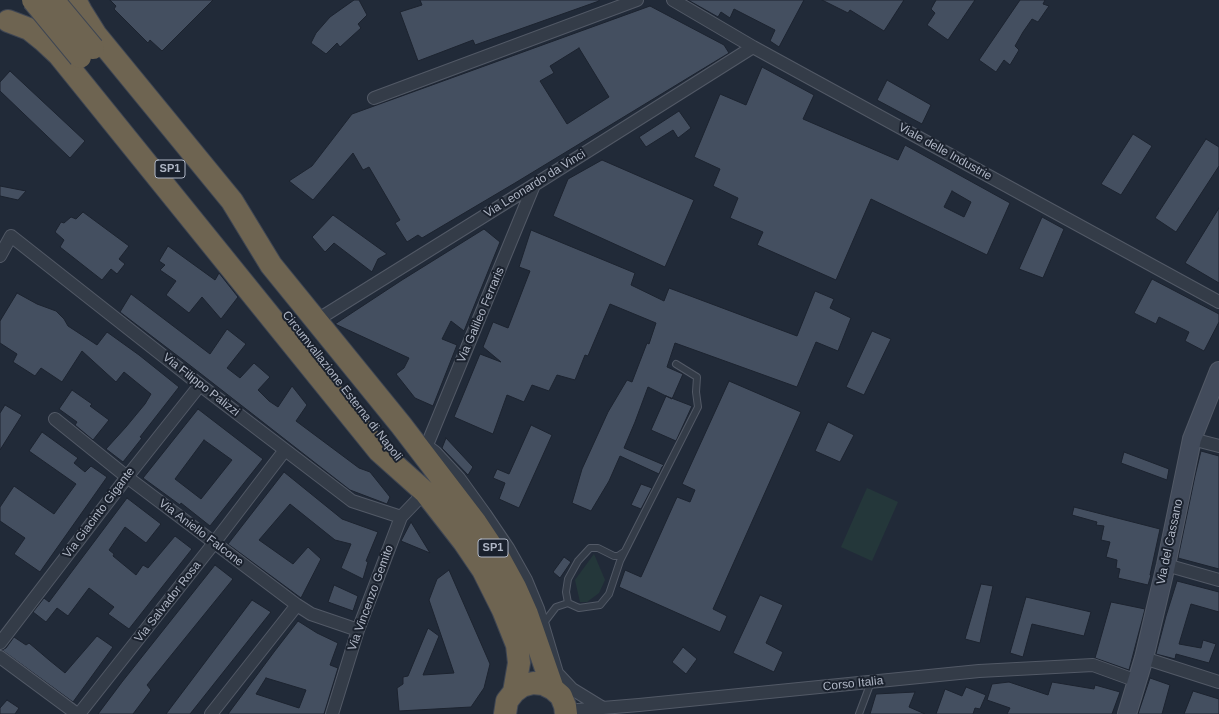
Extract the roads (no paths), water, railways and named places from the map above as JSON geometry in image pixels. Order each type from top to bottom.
[{"type":"highway","name":"SP1","points":[[33,0],[87,53],[265,273]]},
{"type":"highway","name":"SP1","points":[[54,0],[87,53]]},
{"type":"highway","points":[[75,0],[96,35],[232,201],[265,273]]},
{"type":"highway","points":[[3,20],[29,29],[59,55],[379,451],[425,492],[464,542],[483,570],[503,610],[517,645],[518,663],[514,692]]},
{"type":"highway","name":"Circumvallazione Esterna di Napoli","points":[[265,273],[317,320],[476,522],[498,556],[515,587],[527,614],[553,688],[561,696],[566,712]]},
{"type":"highway","name":"Circumvallazione Esterna di Napoli","points":[[265,273],[294,325],[425,492]]},
{"type":"highway","points":[[505,714],[507,701],[514,692],[522,686],[533,683],[543,684],[553,688]]},
{"type":"main road","points":[[3,20],[28,19],[46,11],[54,0]]},
{"type":"main road","name":"Via del Cassano","points":[[1127,714],[1144,658],[1166,565],[1192,439],[1219,371]]},
{"type":"street","points":[[374,98],[637,0]]},
{"type":"street","name":"Viale delle Industrie","points":[[673,0],[753,47],[1219,302]]},
{"type":"street","name":"Via Leonardo da Vinci","points":[[317,320],[753,47]]},
{"type":"street","name":"Via Galileo Ferraris","points":[[426,445],[534,185]]},
{"type":"street","name":"Via Filippo Palizzi","points":[[0,256],[11,236],[352,501],[400,517]]},
{"type":"street","name":"Via Giacinto Gigante","points":[[0,643],[200,384]]},
{"type":"street","name":"Via Aniello Falcone","points":[[55,419],[127,477],[297,605],[311,614],[358,630]]},
{"type":"street","points":[[401,425],[435,452],[459,478],[485,514],[508,548],[526,580],[538,609],[557,672],[572,689],[603,708]]},
{"type":"street","points":[[1192,439],[1219,446]]},
{"type":"street","name":"Via Salvador Rosa","points":[[78,714],[214,543],[285,450]]},
{"type":"street","name":"Via Vincenzo Gemito","points":[[332,714],[358,630],[400,517],[425,492]]},
{"type":"street","points":[[1166,565],[1219,580]]},
{"type":"street","points":[[211,714],[297,605]]},
{"type":"street","points":[[0,657],[78,714]]},
{"type":"street","points":[[1144,658],[1219,682]]},
{"type":"street","name":"Corso Italia","points":[[566,712],[979,671],[1093,665],[1137,681]]},
{"type":"street","points":[[628,714],[639,705]]},
{"type":"lane","points":[[543,624],[556,607],[568,603],[579,608],[600,605],[609,594],[620,561],[698,407],[696,392],[697,377],[676,364]]},
{"type":"lane","points":[[568,603],[566,592],[568,579],[578,561],[590,548],[598,548],[614,556],[618,556],[625,551]]},
{"type":"lane","points":[[859,714],[871,682]]}]
